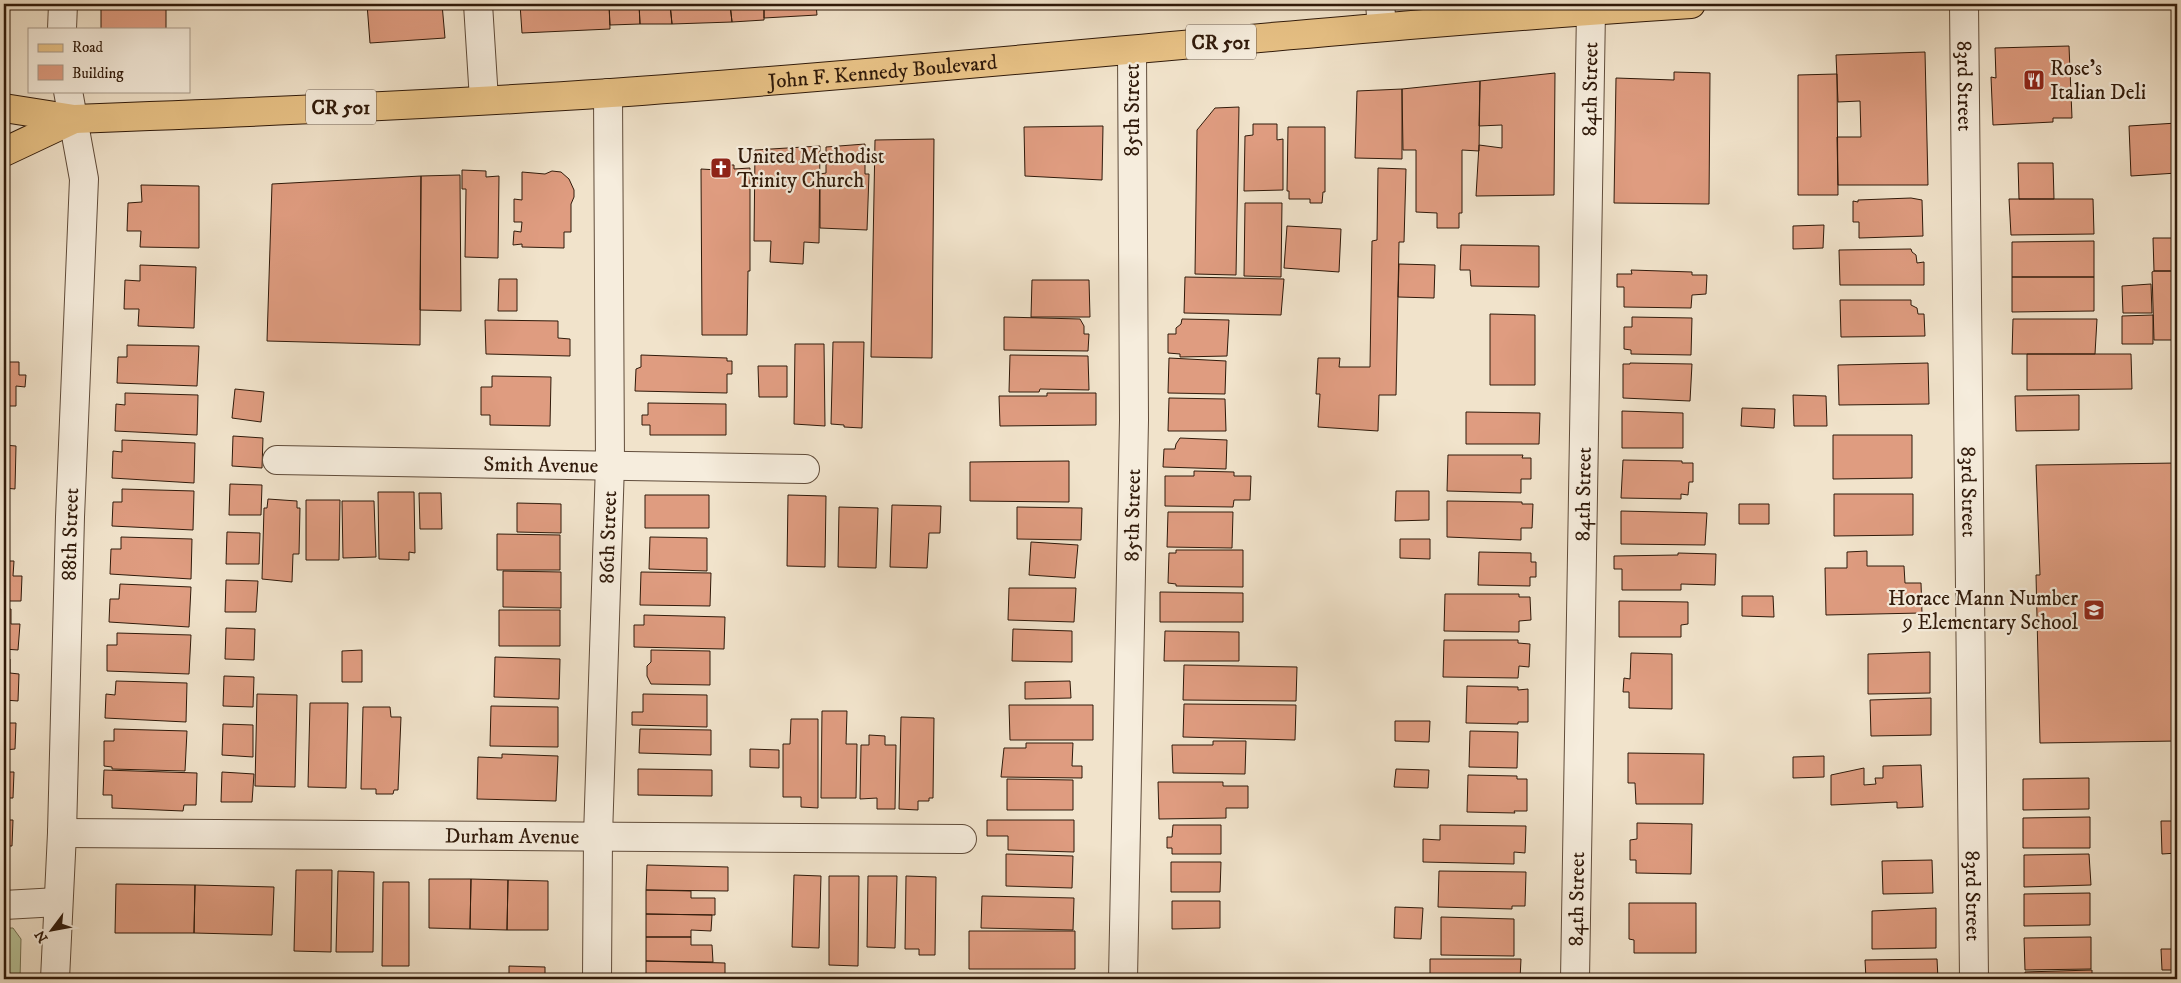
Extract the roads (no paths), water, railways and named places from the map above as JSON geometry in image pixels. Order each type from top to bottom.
[{"type":"main road","name":"John F. Kennedy Boulevard","points":[[4,108],[74,119],[608,93],[1132,50],[1381,16],[1591,10],[1691,4]]},
{"type":"main road","name":"John F. Kennedy Boulevard","points":[[4,152],[74,119]]},
{"type":"street","points":[[62,28],[63,4]]},
{"type":"street","points":[[478,4],[484,100]]},
{"type":"street","name":"83rd Street","points":[[1964,4],[1974,979]]},
{"type":"street","name":"84th Street","points":[[1574,979],[1591,10]]},
{"type":"street","name":"85th Street","points":[[1124,979],[1134,420],[1132,50]]},
{"type":"street","name":"88th Street","points":[[55,979],[62,833],[70,517],[84,179],[68,92]]},
{"type":"street","name":"86th Street","points":[[597,979],[598,836],[610,464],[608,93]]},
{"type":"street","name":"Smith Avenue","points":[[277,460],[610,464],[806,469]]},
{"type":"street","name":"Durham Avenue","points":[[62,833],[962,839]]},
{"type":"street","points":[[4,905],[58,902]]},
{"type":"place","name":"Rose's Italian Deli","points":[[2034,80]]},
{"type":"place","name":"United Methodist Trinity Church","points":[[721,168]]},
{"type":"place","name":"Horace Mann Number 9 Elementary School","points":[[2094,610]]}]
